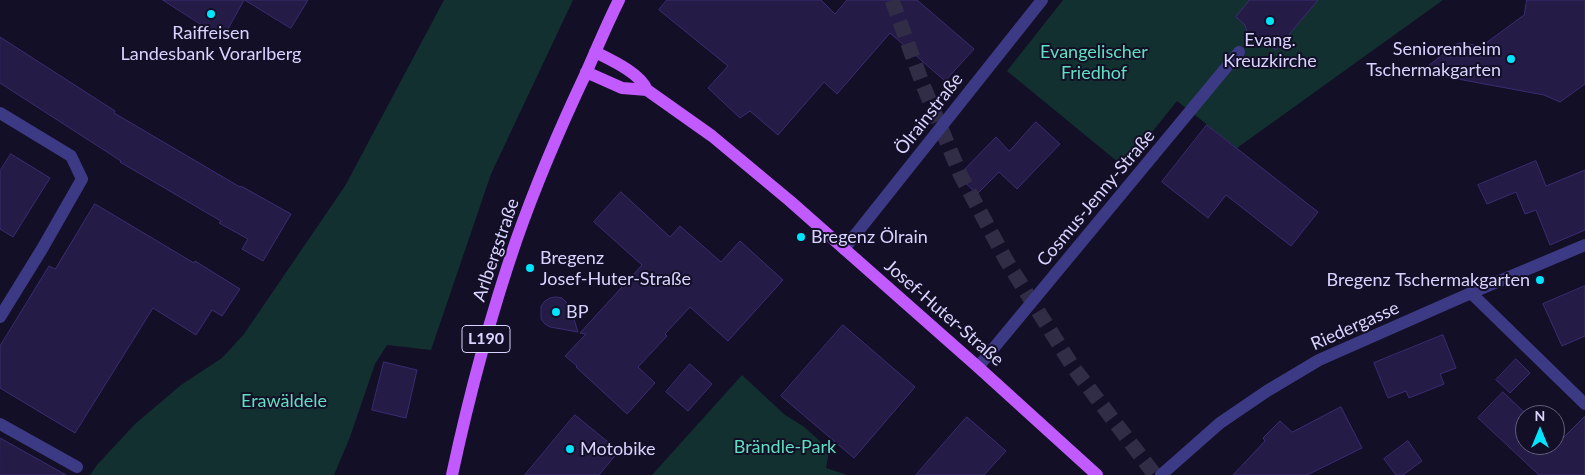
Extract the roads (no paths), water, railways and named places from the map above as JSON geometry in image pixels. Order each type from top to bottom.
[{"type":"main road","name":"L190","points":[[586,72],[619,0]]},
{"type":"main road","name":"Josef-Huter-Straße","points":[[595,52],[632,72],[645,84],[647,90],[712,136],[844,249],[1097,475]]},
{"type":"main road","points":[[586,72],[622,88],[647,90]]},
{"type":"main road","name":"Arlbergstraße","points":[[452,475],[476,375],[513,250],[529,206],[586,72]]},
{"type":"street","name":"Ölrainstraße","points":[[844,249],[1042,0]]},
{"type":"street","name":"Cosmus-Jenny-Straße","points":[[978,367],[1239,52]]},
{"type":"street","points":[[0,113],[71,156],[82,179],[0,317]]},
{"type":"street","name":"Riedergasse","points":[[1161,475],[1220,423],[1267,391],[1319,360],[1471,292],[1585,245]]},
{"type":"street","points":[[1471,292],[1585,404]]},
{"type":"street","points":[[0,424],[77,467]]},
{"type":"tunnel","points":[[892,0],[923,85],[961,176],[1006,260],[1073,367],[1155,475]]},
{"type":"place","name":"Raiffeisen Landesbank Vorarlberg","points":[[211,14]]},
{"type":"place","name":"Evang. Kreuzkirche","points":[[1270,21]]},
{"type":"place","name":"Seniorenheim Tschermakgarten","points":[[1511,59]]},
{"type":"place","name":"Bregenz Ölrain","points":[[801,237]]},
{"type":"place","name":"Bregenz Josef-Huter-Straße","points":[[530,268]]},
{"type":"place","name":"Bregenz Tschermakgarten","points":[[1540,280]]},
{"type":"place","name":"BP","points":[[556,312]]},
{"type":"place","name":"Motobike","points":[[570,449]]},
{"type":"park label","name":"Evangelischer Friedhof","points":[[1094,62]]},
{"type":"park label","name":"Erawäldele","points":[[284,401]]},
{"type":"park label","name":"Brändle-Park","points":[[785,447]]}]
